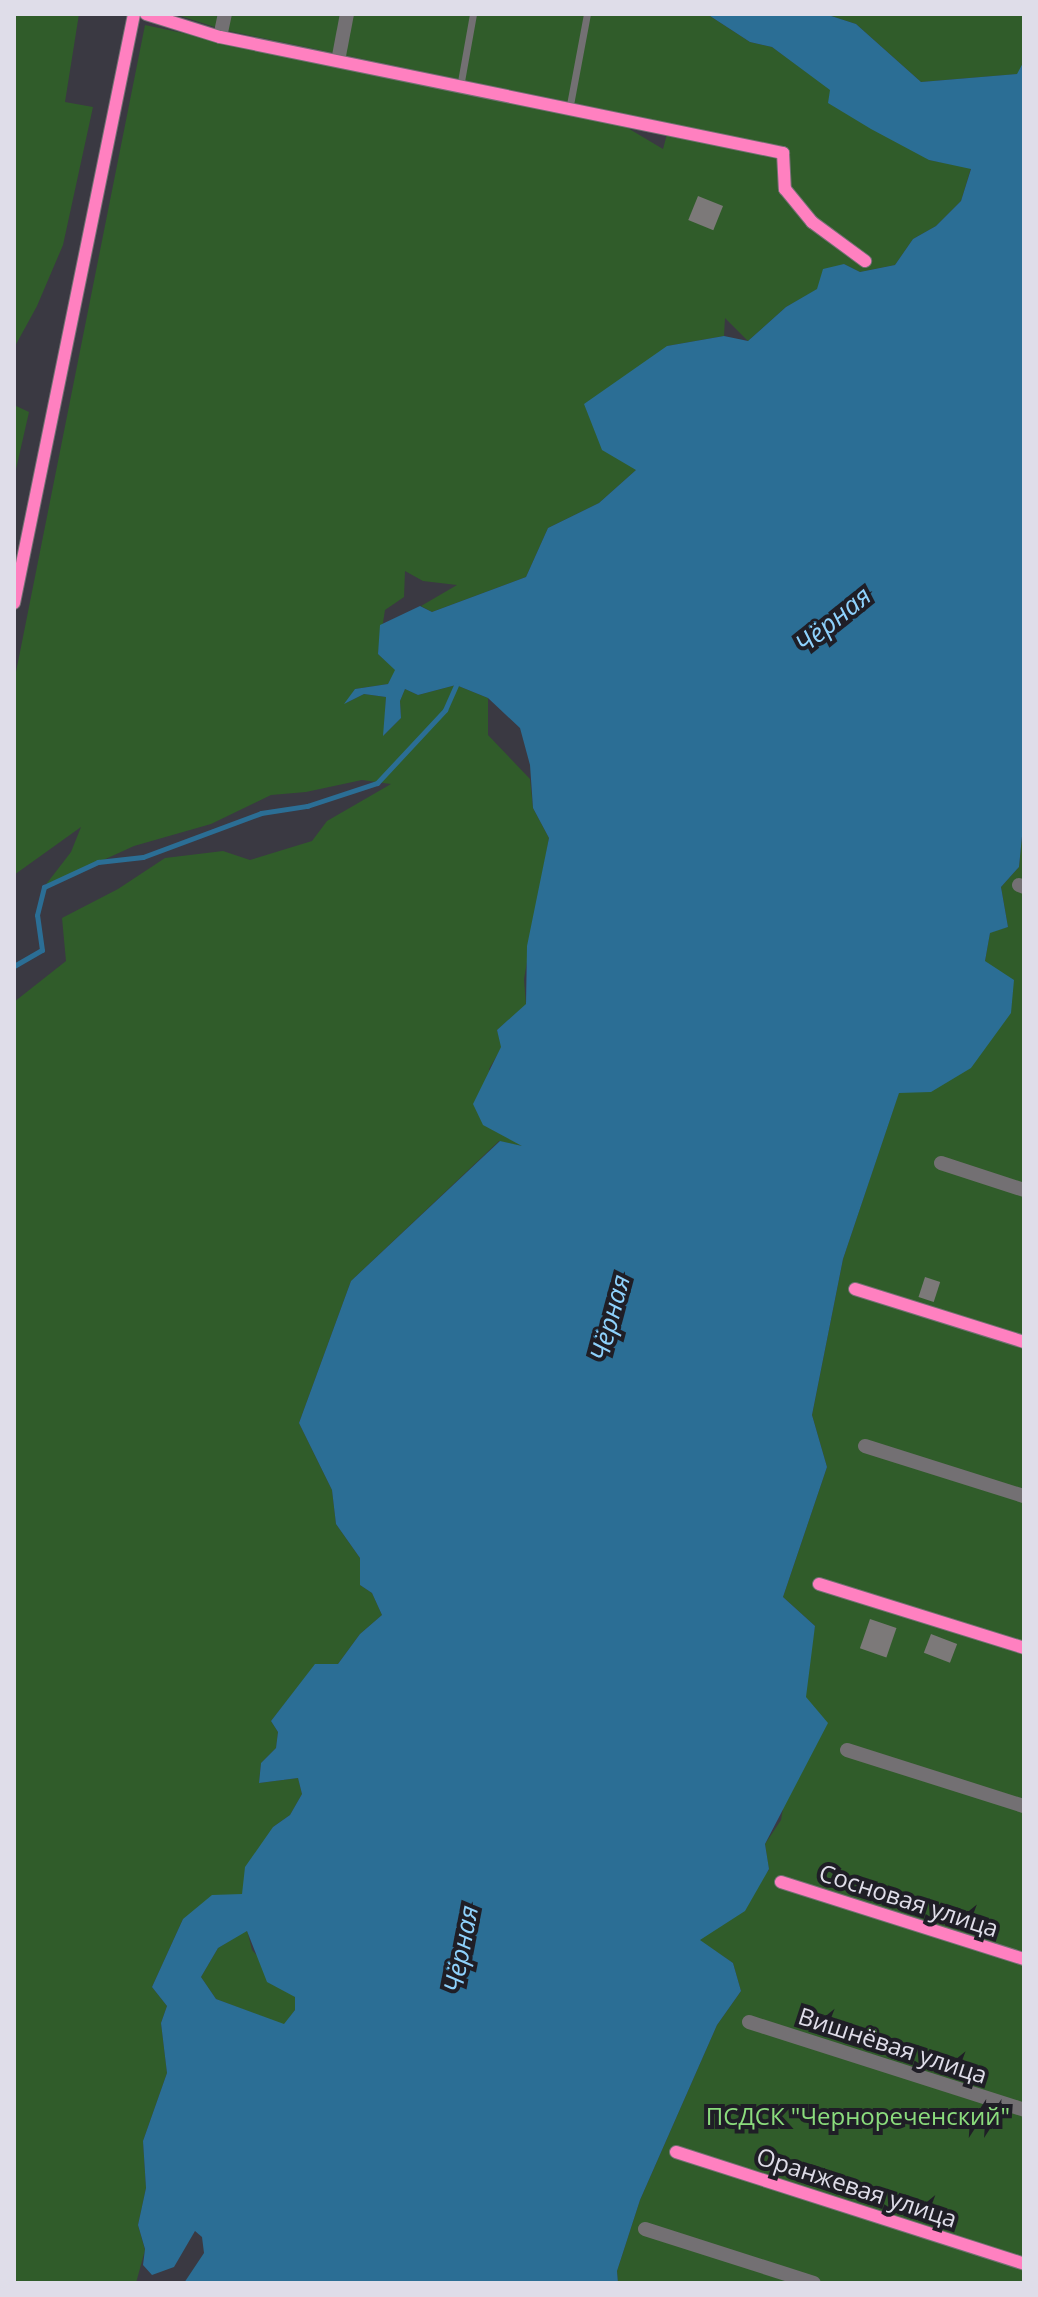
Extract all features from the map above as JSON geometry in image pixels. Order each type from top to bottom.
[{"type":"street","points":[[14,603],[20,542],[134,14]]},
{"type":"street","points":[[146,14],[220,37],[783,153],[785,189],[812,222],[865,261]]},
{"type":"street","points":[[220,37],[225,14]]},
{"type":"street","points":[[338,61],[347,14]]},
{"type":"street","points":[[941,1163],[1024,1190]]},
{"type":"street","points":[[855,1289],[1024,1342]]},
{"type":"street","points":[[865,1446],[1024,1496]]},
{"type":"street","points":[[819,1584],[1024,1648]]},
{"type":"street","points":[[847,1750],[1024,1806]]},
{"type":"street","name":"Сосновая улица","points":[[781,1882],[1024,1959]]},
{"type":"street","name":"Вишнёвая улица","points":[[749,2022],[1024,2110]]},
{"type":"street","name":"Оранжевая улица","points":[[676,2152],[1024,2264]]},
{"type":"street","points":[[645,2229],[814,2283]]},
{"type":"lane","points":[[460,87],[473,14]]},
{"type":"lane","points":[[569,110],[587,14]]},
{"type":"green space","points":[[14,14],[79,14],[65,102],[93,107],[63,245],[37,306],[14,348]]},
{"type":"green space","points":[[174,14],[707,14],[750,42],[772,47],[929,160],[971,168],[961,201],[936,226],[913,239],[895,265],[860,272],[844,264],[818,289],[786,307],[748,341],[725,318],[724,336],[667,346],[636,470],[599,503],[548,528],[526,577],[432,612],[421,606],[457,585],[423,581],[405,571],[404,597],[385,610],[378,654],[396,670],[388,684],[355,689],[346,703],[364,694],[386,697],[384,735],[401,718],[400,701],[405,689],[418,695],[456,685],[488,698],[488,735],[530,779],[533,808],[549,838],[524,979],[526,1005],[497,1030],[502,1047],[489,1069],[526,1147],[499,1141],[351,1281],[299,1423],[332,1490],[336,1524],[360,1558],[360,1585],[372,1593],[382,1615],[360,1634],[338,1664],[315,1665],[271,1721],[278,1732],[276,1748],[261,1763],[259,1783],[298,1778],[302,1794],[290,1815],[273,1827],[242,1894],[183,1919],[152,1987],[167,2006],[161,2023],[167,2073],[143,2141],[146,2188],[138,2225],[145,2250],[136,2283],[14,2283],[14,1002],[66,961],[62,918],[118,889],[165,858],[223,851],[250,860],[312,841],[327,821],[391,784],[362,780],[306,792],[271,795],[211,824],[134,846],[44,887],[71,852],[81,827],[14,875],[14,682],[145,25],[626,127],[663,149],[670,123],[224,30]]},
{"type":"green space","points":[[825,14],[1024,14],[1024,61],[1018,74],[921,82],[856,24]]},
{"type":"green space","points":[[14,405],[29,412],[14,478]]},
{"type":"green space","name":"ПСДСК \"Чернореченский\"","points":[[1024,816],[1024,2283],[618,2283],[617,2271],[640,2200],[717,2025],[741,1991],[733,1963],[699,1940],[769,1870],[765,1844],[781,1820],[815,1626],[783,1597],[827,1467],[812,1415],[843,1259],[899,1092],[931,1092],[985,961],[990,932],[1008,927],[1001,887],[1019,867]]},
{"type":"green space","points":[[247,1930],[252,1950],[295,1997],[295,2010],[284,2025],[216,1999],[201,1977],[218,1948]]},
{"type":"water","name":"Чёрная","points":[[707,14],[825,14],[856,24],[921,82],[1017,74],[1024,61],[1024,816],[1019,867],[1001,887],[1008,927],[990,933],[985,961],[1014,980],[1011,1013],[971,1068],[931,1092],[899,1093],[843,1259],[812,1415],[827,1467],[783,1597],[815,1626],[806,1697],[828,1723],[765,1844],[769,1869],[745,1911],[700,1940],[733,1963],[741,1991],[717,2025],[640,2200],[617,2271],[618,2283],[184,2283],[204,2253],[202,2237],[195,2231],[174,2267],[152,2275],[143,2265],[145,2249],[138,2225],[146,2188],[143,2141],[167,2073],[161,2023],[167,2006],[152,1987],[183,1919],[212,1895],[242,1894],[245,1867],[273,1827],[290,1815],[302,1794],[298,1778],[259,1783],[261,1763],[276,1748],[278,1732],[271,1721],[315,1664],[338,1664],[360,1634],[382,1615],[372,1593],[360,1585],[360,1558],[336,1524],[332,1490],[299,1423],[351,1281],[500,1141],[522,1146],[483,1125],[473,1104],[501,1047],[497,1030],[526,1004],[527,946],[549,838],[533,808],[530,765],[520,728],[488,698],[456,685],[418,695],[405,689],[400,701],[401,718],[383,736],[386,697],[364,694],[344,704],[355,689],[388,684],[395,670],[378,654],[380,625],[420,606],[432,612],[526,577],[548,528],[599,503],[636,470],[602,450],[584,404],[667,346],[724,336],[748,341],[786,307],[817,289],[823,269],[844,264],[860,272],[895,265],[913,239],[936,226],[961,201],[971,169],[929,160],[871,129],[828,103],[830,90],[772,47],[750,42]],"holes":[[[247,1931],[267,1982],[295,1997],[295,2010],[284,2024],[216,1999],[201,1977],[218,1948]]]},
{"type":"building","points":[[698,196],[723,206],[713,230],[688,220]]},
{"type":"building","points":[[925,1277],[940,1282],[934,1302],[919,1297]]},
{"type":"building","points":[[870,1619],[896,1628],[886,1657],[860,1648]]},
{"type":"building","points":[[931,1634],[957,1644],[950,1663],[924,1653]]},
{"type":"waterway","points":[[14,966],[42,950],[37,915],[44,887],[98,862],[143,857],[261,813],[307,806],[377,783],[445,710],[456,685]]},
{"type":"cycle path","points":[[14,603],[134,14]]},
{"type":"cycle path","points":[[146,14],[220,37],[783,153],[785,189],[812,222],[865,261]]},
{"type":"cycle path","points":[[855,1289],[1024,1342]]},
{"type":"cycle path","points":[[819,1584],[1024,1648]]},
{"type":"cycle path","points":[[781,1882],[1024,1959]]},
{"type":"cycle path","points":[[676,2152],[1024,2264]]}]
